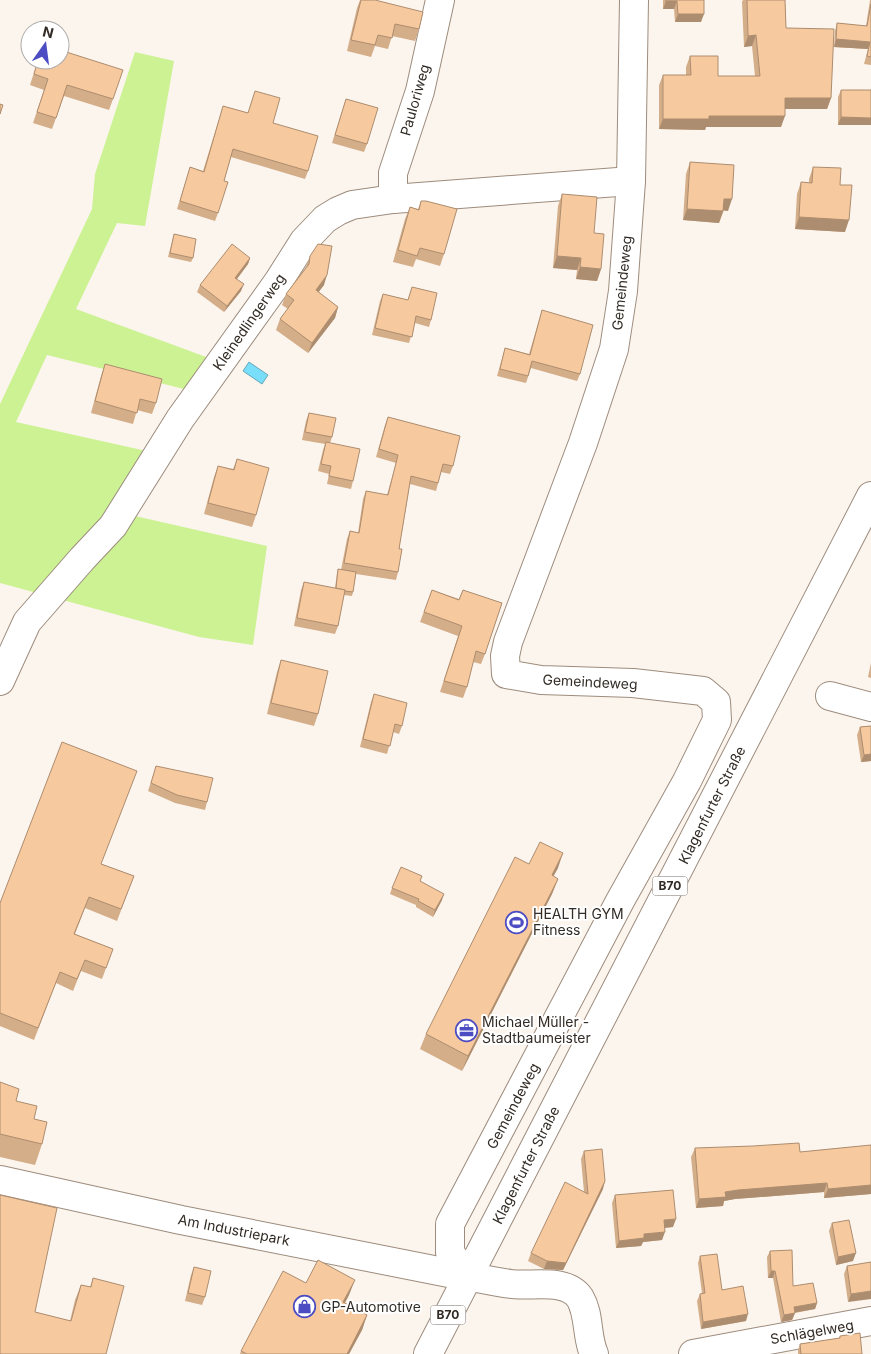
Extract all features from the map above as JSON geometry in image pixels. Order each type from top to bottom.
[{"type":"street","name":"Pauloriweg","points":[[393,199],[393,174],[420,91],[440,0]]},
{"type":"street","name":"Gemeindeweg","points":[[469,1277],[450,1253],[450,1224],[620,902],[687,781],[717,720],[716,702],[703,691],[633,683],[541,680],[506,674],[508,642],[583,443],[614,349],[623,291],[631,181],[634,0]]},
{"type":"street","name":"Kleinedlingerweg","points":[[0,681],[27,622],[113,526],[180,419],[278,282],[304,241],[324,220],[338,211],[352,206],[393,199],[631,181]]},
{"type":"street","name":"Klagenfurter Straße","points":[[428,1354],[871,496]]},
{"type":"street","points":[[830,696],[871,707]]},
{"type":"street","name":"Am Industriepark","points":[[0,1180],[181,1220],[469,1277]]},
{"type":"street","points":[[469,1277],[512,1284],[549,1284],[569,1288],[579,1297],[586,1312],[590,1345],[594,1354]]},
{"type":"street","name":"Schlägelweg","points":[[693,1354],[762,1347],[871,1321]]},
{"type":"green space","points":[[135,52],[174,61],[145,226],[117,223],[76,309],[217,361],[196,392],[47,355],[16,422],[151,452],[135,516],[267,546],[253,645],[199,637],[0,583],[0,404],[92,209],[95,174]]},
{"type":"water","points":[[249,362],[268,375],[262,384],[243,371]]},
{"type":"building","points":[[361,0],[375,0],[423,12],[419,29],[395,24],[392,38],[378,35],[375,45],[351,40]]},
{"type":"building","points":[[666,0],[704,0],[704,14],[678,14],[677,1]]},
{"type":"building","points":[[747,0],[785,0],[786,28],[834,29],[831,98],[785,98],[785,116],[709,116],[709,119],[663,119],[663,75],[691,75],[690,56],[718,56],[718,76],[760,76],[756,35],[748,36]]},
{"type":"building","points":[[871,4],[871,57],[867,56],[870,42],[836,39],[837,23],[867,26]]},
{"type":"building","points":[[70,53],[123,70],[113,99],[67,85],[56,118],[37,112],[48,79],[34,74],[35,70],[70,70]]},
{"type":"building","points":[[841,90],[871,90],[871,118],[841,117]]},
{"type":"building","points":[[255,91],[280,98],[273,123],[318,136],[308,171],[233,149],[224,181],[228,182],[218,213],[180,201],[190,167],[204,172],[223,106],[248,113]]},
{"type":"building","points":[[346,99],[378,108],[367,144],[335,135]]},
{"type":"building","points":[[690,162],[734,165],[732,199],[724,199],[723,211],[687,209]]},
{"type":"building","points":[[813,167],[841,168],[840,185],[852,185],[849,220],[799,217],[801,182],[812,183]]},
{"type":"building","points":[[562,194],[597,197],[594,233],[604,234],[601,269],[580,267],[581,258],[557,256]]},
{"type":"building","points":[[421,201],[457,209],[444,254],[420,248],[417,256],[398,250],[410,207],[419,210]]},
{"type":"building","points":[[174,234],[196,239],[193,258],[170,253]]},
{"type":"building","points":[[232,244],[250,258],[235,278],[244,284],[227,306],[200,285]]},
{"type":"building","points":[[318,244],[332,246],[327,275],[316,290],[338,307],[312,343],[280,319],[294,300],[286,294],[309,264],[310,256]]},
{"type":"building","points":[[412,287],[437,293],[431,320],[416,316],[412,337],[375,328],[383,294],[408,300]]},
{"type":"building","points":[[542,310],[593,325],[580,374],[532,361],[528,376],[500,369],[505,348],[530,355]]},
{"type":"building","points":[[105,364],[162,379],[156,403],[140,399],[137,413],[95,401]]},
{"type":"building","points":[[309,413],[336,418],[332,437],[305,432]]},
{"type":"building","points":[[388,417],[460,436],[453,466],[443,464],[438,483],[411,476],[399,549],[402,549],[398,572],[344,563],[350,531],[359,533],[366,491],[388,495],[398,455],[379,449]]},
{"type":"building","points":[[326,442],[360,449],[353,481],[329,476],[331,466],[321,464]]},
{"type":"building","points":[[237,459],[269,468],[256,515],[208,503],[218,466],[234,470]]},
{"type":"building","points":[[338,569],[356,572],[353,592],[336,588]]},
{"type":"building","points":[[304,582],[345,590],[338,626],[297,618]]},
{"type":"building","points":[[432,590],[459,600],[463,590],[502,603],[485,654],[476,651],[467,687],[444,681],[462,626],[424,612]]},
{"type":"building","points":[[281,660],[328,671],[318,714],[271,703]]},
{"type":"building","points":[[374,694],[407,703],[402,726],[395,724],[390,746],[363,739]]},
{"type":"building","points":[[871,726],[871,754],[864,755],[860,727]]},
{"type":"building","points":[[62,742],[137,771],[101,864],[134,876],[121,909],[89,897],[74,934],[113,949],[106,968],[85,960],[77,979],[60,972],[38,1028],[0,1013],[0,903]]},
{"type":"building","points":[[156,766],[213,778],[207,802],[177,795],[151,783]]},
{"type":"building","points":[[540,842],[563,853],[552,875],[558,879],[468,1056],[426,1034],[515,857],[529,864]]},
{"type":"building","points":[[401,867],[422,876],[420,881],[444,894],[435,910],[418,901],[419,899],[392,888]]},
{"type":"building","points":[[0,1082],[19,1089],[16,1101],[37,1106],[34,1119],[47,1122],[42,1144],[0,1134]]},
{"type":"building","points":[[799,1143],[800,1152],[871,1145],[871,1185],[828,1189],[827,1183],[738,1190],[725,1192],[726,1197],[699,1199],[695,1148]]},
{"type":"building","points":[[602,1149],[605,1181],[566,1263],[547,1261],[531,1253],[565,1182],[588,1194],[584,1151]]},
{"type":"building","points":[[673,1190],[676,1219],[664,1220],[665,1232],[644,1234],[644,1238],[619,1241],[615,1195]]},
{"type":"building","points":[[0,1195],[57,1208],[35,1312],[71,1321],[81,1285],[91,1287],[93,1278],[124,1286],[106,1354],[0,1354]]},
{"type":"building","points":[[849,1220],[856,1253],[838,1257],[832,1223]]},
{"type":"building","points":[[792,1250],[793,1286],[813,1283],[817,1303],[794,1307],[795,1313],[784,1315],[775,1271],[771,1271],[770,1251]]},
{"type":"building","points":[[717,1254],[722,1290],[743,1286],[748,1314],[703,1322],[700,1294],[705,1293],[700,1256]]},
{"type":"building","name":"GP-Automotive","points":[[318,1260],[355,1280],[343,1302],[367,1315],[347,1354],[247,1354],[241,1351],[283,1271],[306,1283]]},
{"type":"building","points":[[871,1262],[871,1291],[851,1294],[847,1266]]},
{"type":"building","points":[[194,1267],[211,1271],[205,1297],[188,1293]]},
{"type":"building","points":[[860,1333],[862,1354],[801,1354],[800,1344]]},
{"type":"place","name":"HEALTH GYM Fitness","points":[[517,922]]},
{"type":"place","name":"Michael Müller - Stadtbaumeister","points":[[466,1030]]},
{"type":"place","name":"GP-Automotive","points":[[305,1307]]}]
